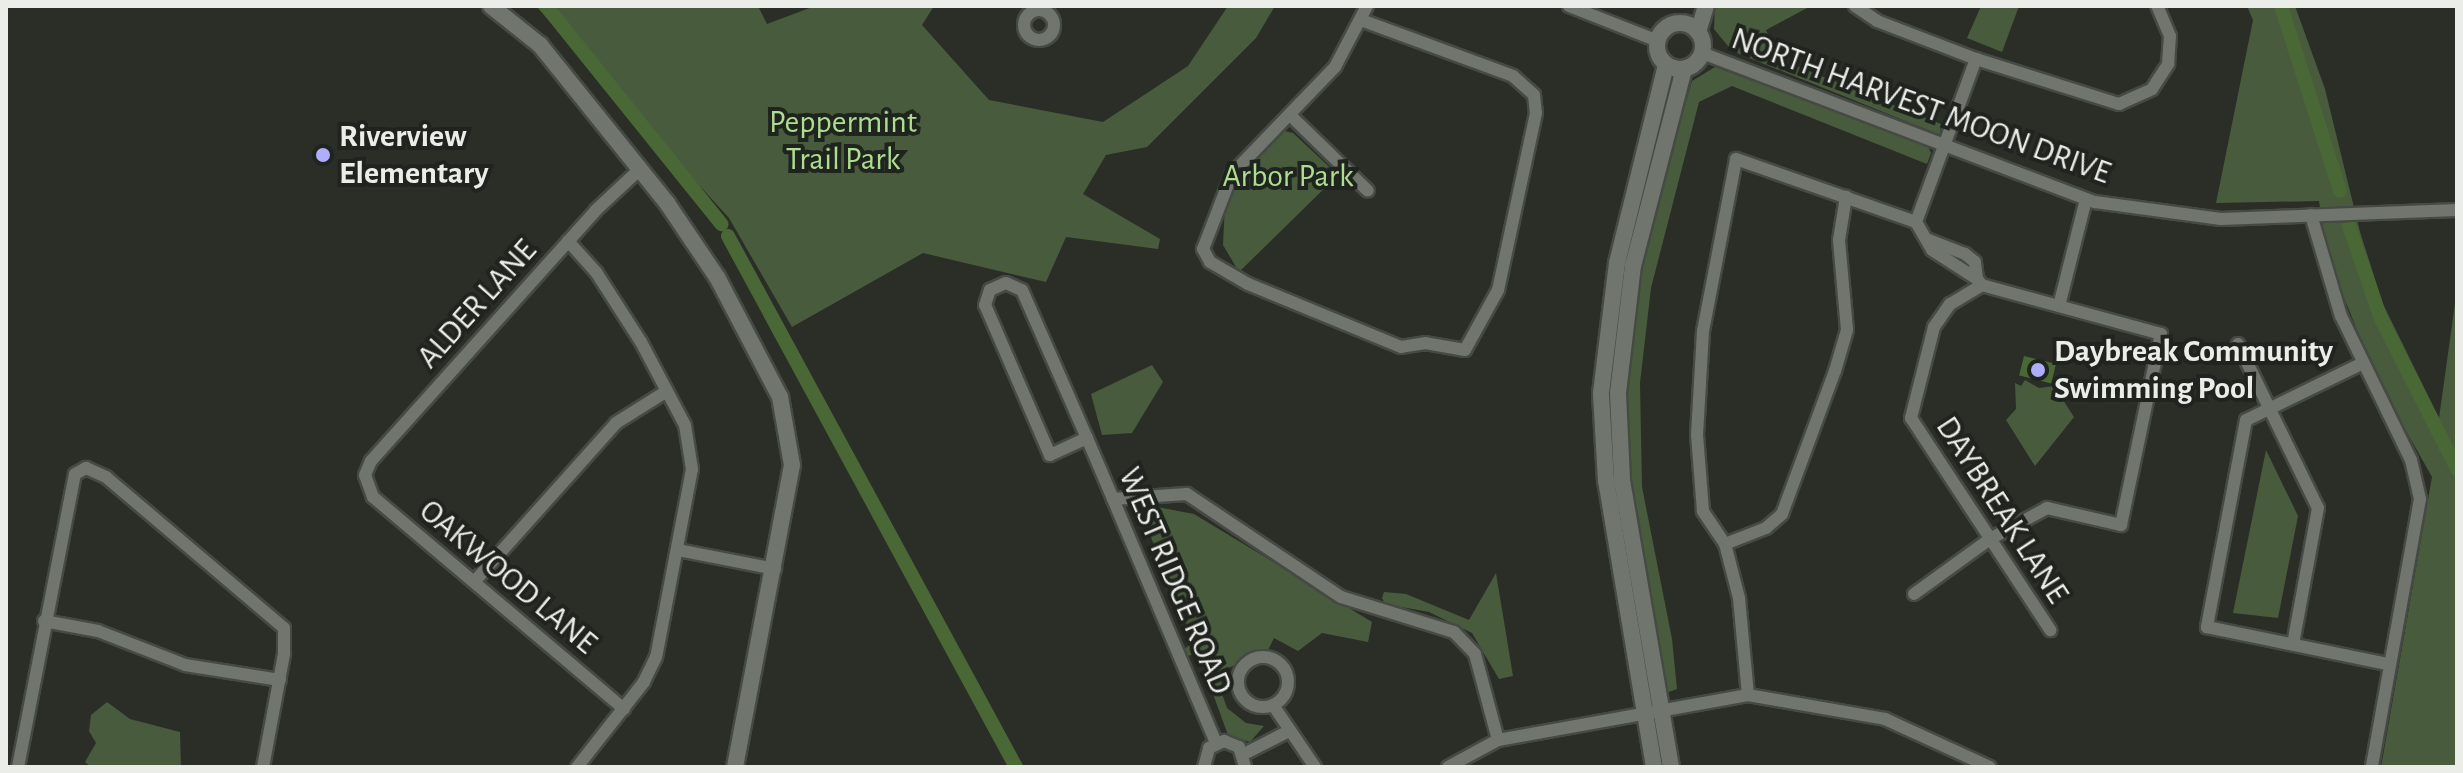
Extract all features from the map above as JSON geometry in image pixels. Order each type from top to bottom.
[{"type":"street","points":[[491,6],[540,45],[640,169],[717,277],[780,397],[792,465],[775,569],[735,767]]},
{"type":"street","points":[[1361,20],[1513,76],[1534,95],[1536,113],[1498,290],[1465,350],[1426,343],[1401,347],[1248,284],[1210,262],[1203,249],[1232,174],[1335,67],[1367,6]]},
{"type":"street","points":[[1569,6],[1658,41]]},
{"type":"street","points":[[1658,41],[1676,23],[1683,6]]},
{"type":"street","points":[[1654,767],[1653,715],[1622,479],[1618,393],[1633,266],[1684,69],[1702,53],[1698,32],[1706,6]]},
{"type":"street","points":[[1855,6],[1877,21],[2102,102],[2140,97],[2162,77],[2169,54],[2170,36],[2157,6]]},
{"type":"street","points":[[1676,23],[1698,32]]},
{"type":"street","points":[[1658,41],[1666,65],[1617,263],[1601,393],[1606,481],[1653,715],[1671,767]]},
{"type":"street","name":"NORTH HARVEST MOON DRIVE","points":[[1702,53],[1941,147],[2086,199],[2221,219],[2457,210]]},
{"type":"street","points":[[1916,222],[1941,147],[1976,59]]},
{"type":"street","points":[[1666,65],[1684,69]]},
{"type":"street","points":[[1291,116],[1368,191]]},
{"type":"street","points":[[1748,695],[1739,598],[1725,544],[1703,511],[1697,435],[1703,331],[1736,159],[1916,222],[1932,250],[1979,282],[2161,334],[2121,525],[2047,508],[1990,539],[1914,594]]},
{"type":"street","name":"ALDER LANE","points":[[365,481],[371,461],[568,241],[640,169]]},
{"type":"street","points":[[1725,544],[1766,528],[1782,514],[1835,371],[1847,330],[1839,240],[1846,197]]},
{"type":"street","points":[[2059,306],[2086,199]]},
{"type":"street","points":[[2311,215],[2325,273],[2361,364],[2411,460],[2420,499],[2372,767]]},
{"type":"street","points":[[568,241],[623,312],[685,425],[692,457],[678,550],[656,657],[624,709],[577,767]]},
{"type":"street","name":"DAYBREAK LANE","points":[[1979,282],[1950,304],[1934,327],[1911,418],[2050,630]]},
{"type":"street","name":"WEST RIDGE ROAD","points":[[1087,438],[1050,455],[985,305],[990,290],[1006,283],[1022,290],[1087,438],[1216,743]]},
{"type":"street","points":[[2238,344],[2318,508],[2293,644]]},
{"type":"street","points":[[2361,364],[2246,420],[2207,627],[2387,664]]},
{"type":"street","points":[[474,582],[616,423],[667,391]]},
{"type":"street","points":[[18,767],[75,474],[86,468],[106,477],[284,628],[280,680],[263,767]]},
{"type":"street","name":"OAKWOOD LANE","points":[[365,481],[373,497],[624,709]]},
{"type":"street","points":[[1113,499],[1187,494],[1341,597],[1454,632],[1475,654],[1498,740]]},
{"type":"street","points":[[678,550],[775,569]]},
{"type":"street","points":[[44,621],[98,631],[185,665],[280,680]]},
{"type":"street","name":"WEST RIDGE ROAD","points":[[1256,658],[1280,662],[1288,677],[1286,693],[1273,705],[1250,703],[1240,690],[1240,674],[1256,658]]},
{"type":"street","points":[[1448,767],[1498,740],[1653,715],[1748,695],[1885,719],[1990,767]]},
{"type":"street","name":"WEST RIDGE ROAD","points":[[1273,705],[1287,732],[1315,767]]},
{"type":"street","name":"WEST RIDGE ROAD","points":[[1204,767],[1205,755],[1216,743],[1232,743],[1245,760],[1287,732]]},
{"type":"green space","name":"Peppermint Trail Park","points":[[536,6],[758,6],[767,24],[815,6],[934,6],[922,25],[989,100],[1103,122],[1188,66],[1228,6],[1275,6],[1256,38],[1147,147],[1106,155],[1083,194],[1160,239],[1158,249],[1066,237],[1046,282],[923,253],[792,327],[729,218]]},
{"type":"green space","points":[[1715,6],[1811,6],[1766,30],[1779,59],[1941,124],[1940,135],[1732,51],[1714,29]]},
{"type":"green space","points":[[1981,6],[2019,6],[2002,52],[1967,38]]},
{"type":"green space","points":[[2247,6],[2295,6],[2325,89],[2360,232],[2383,304],[2439,418],[2457,289],[2457,767],[2381,767],[2432,477],[2378,381],[2327,256],[2319,201],[2216,203],[2253,20]]},
{"type":"green space","points":[[1715,67],[1927,144],[1931,153],[1927,164],[1732,86],[1699,102],[1651,288],[1640,383],[1642,487],[1672,639],[1677,689],[1666,693],[1627,466],[1624,394],[1636,291],[1674,143],[1692,81]]},
{"type":"green space","name":"Arbor Park","points":[[1285,131],[1293,133],[1338,175],[1239,272],[1223,245],[1225,203],[1236,180]]},
{"type":"green space","points":[[1152,365],[1163,382],[1132,433],[1102,435],[1091,394]]},
{"type":"green space","points":[[2025,380],[2039,388],[2054,386],[2074,417],[2035,466],[2006,420],[2016,409],[2015,383],[2021,386]]},
{"type":"green space","points":[[2266,450],[2298,516],[2278,618],[2233,613]]},
{"type":"green space","points":[[1157,507],[1194,514],[1372,622],[1368,642],[1322,633],[1298,651],[1274,638],[1266,654],[1222,670],[1221,691],[1227,708],[1246,723],[1264,726],[1250,742],[1228,735],[1198,653],[1184,657],[1181,651],[1193,643],[1141,512]]},
{"type":"green space","points":[[1496,573],[1513,676],[1499,679],[1472,633],[1429,612],[1385,604],[1382,598],[1384,592],[1406,594],[1469,620]]},
{"type":"green space","points":[[107,702],[130,719],[180,732],[181,767],[91,767],[85,762],[96,743],[89,731],[91,715]]},
{"type":"shaded area","name":"Daybreak Community Swimming Pool","points":[[2024,356],[2056,364],[2051,383],[2019,375]]},
{"type":"waterway","points":[[546,6],[721,224]]},
{"type":"waterway","points":[[2281,6],[2340,191]]},
{"type":"waterway","points":[[2349,226],[2381,319],[2457,469]]},
{"type":"waterway","points":[[728,236],[1016,767]]},
{"type":"place","name":"Riverview Elementary","points":[[323,155]]},
{"type":"place","name":"Daybreak Community Swimming Pool","points":[[2038,370]]}]
